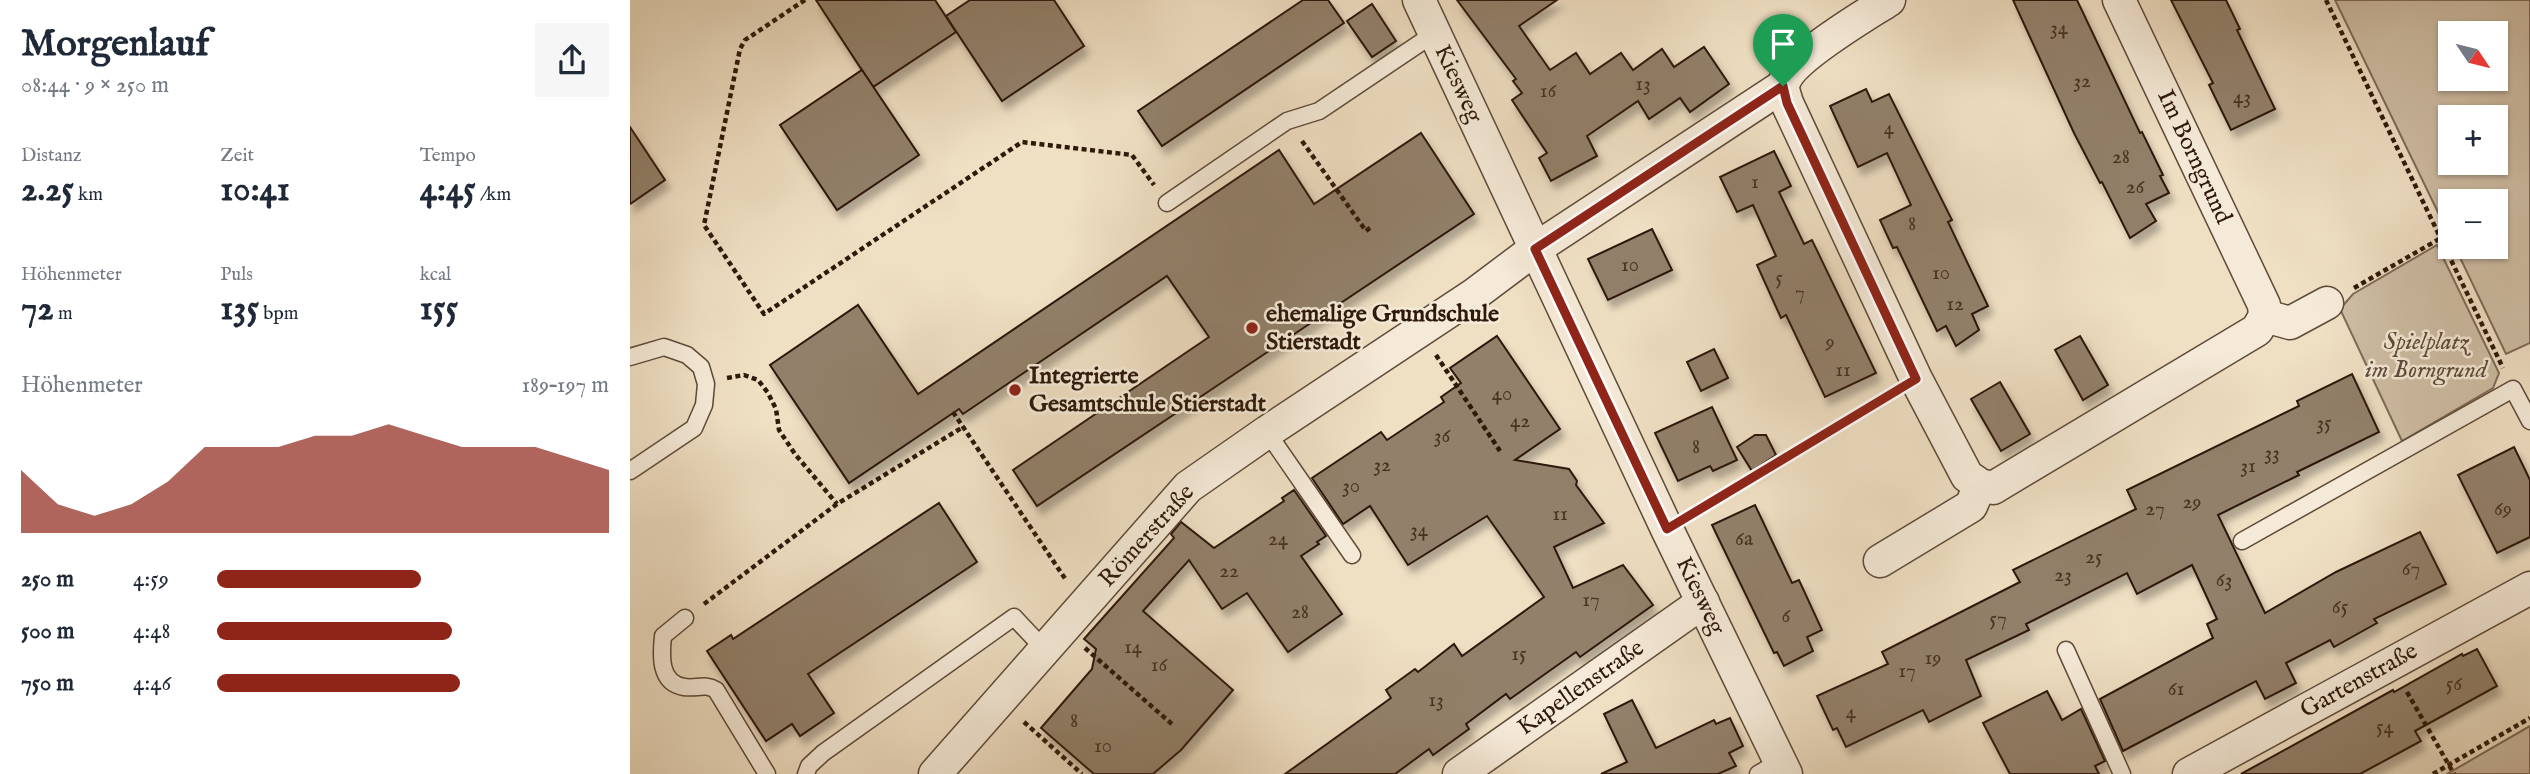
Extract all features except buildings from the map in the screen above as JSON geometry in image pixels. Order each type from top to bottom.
[{"type":"street","name":"Kiesweg","points":[[1419,0],[1703,602],[1775,770]]},
{"type":"street","points":[[1889,0],[1804,57],[1783,86],[1787,103],[1916,379],[1967,476],[1980,485],[1993,488],[2257,330],[2265,316],[2290,323],[2327,303]]},
{"type":"street","name":"Im Borngrund","points":[[2119,0],[2264,305],[2265,316]]},
{"type":"street","name":"Römerstraße","points":[[935,774],[1188,487],[1475,294],[1535,249],[1783,86]]},
{"type":"street","points":[[1880,561],[1971,506],[1980,485]]},
{"type":"street","name":"Gartenstraße","points":[[2189,774],[2530,588]]},
{"type":"street","name":"Kapellenstraße","points":[[1459,774],[1703,602]]},
{"type":"lane","points":[[1167,203],[1287,121],[1319,111],[1435,33]]},
{"type":"lane","points":[[630,357],[664,347],[687,355],[701,367],[706,384],[704,405],[694,428],[630,471]]},
{"type":"lane","points":[[2242,541],[2513,389],[2530,421]]},
{"type":"lane","points":[[1267,432],[1352,555]]},
{"type":"lane","points":[[806,774],[823,753],[1014,617],[1054,639]]},
{"type":"lane","points":[[685,618],[663,636],[660,657],[664,670],[671,682],[683,687],[708,685],[716,690],[766,774]]},
{"type":"lane","points":[[2066,650],[2122,774]]},
{"type":"path","points":[[805,0],[746,40],[740,49],[704,225],[764,314],[1022,142],[1132,155],[1147,175]]},
{"type":"path","points":[[2326,0],[2438,232]]},
{"type":"path","points":[[1287,121],[1366,231],[1371,228]]},
{"type":"path","points":[[2327,303],[2438,240]]},
{"type":"path","points":[[2451,259],[2513,389]]},
{"type":"path","points":[[1420,331],[1500,451]]},
{"type":"path","points":[[706,384],[737,375],[758,380],[776,409],[779,430],[837,505]]},
{"type":"path","points":[[1667,529],[1916,379]]},
{"type":"path","points":[[953,412],[1044,550]]},
{"type":"path","points":[[685,618],[837,505],[963,427]]},
{"type":"path","points":[[1054,639],[1172,725]]},
{"type":"path","points":[[2390,664],[2454,774]]},
{"type":"path","points":[[999,700],[1082,774]]},
{"type":"path","points":[[2432,774],[2530,718]]},
{"type":"green space","points":[[2335,0],[2530,0],[2530,343],[2506,354],[2461,259],[2508,259],[2508,189],[2438,189],[2438,212]]},
{"type":"green space","name":"Spielplatz im Borngrund","points":[[2437,245],[2438,259],[2444,259],[2499,373],[2493,388],[2402,441],[2340,309],[2353,294]]},
{"type":"green space","points":[[2530,726],[2530,774],[2447,774]]},
{"type":"place","name":"ehemalige Grundschule Stierstadt","points":[[1252,328]]},
{"type":"place","name":"Integrierte Gesamtschule Stierstadt","points":[[1015,390]]},
{"type":"route","points":[[1783,86],[1787,103],[1916,379],[1667,529],[1535,249],[1783,86]]}]
